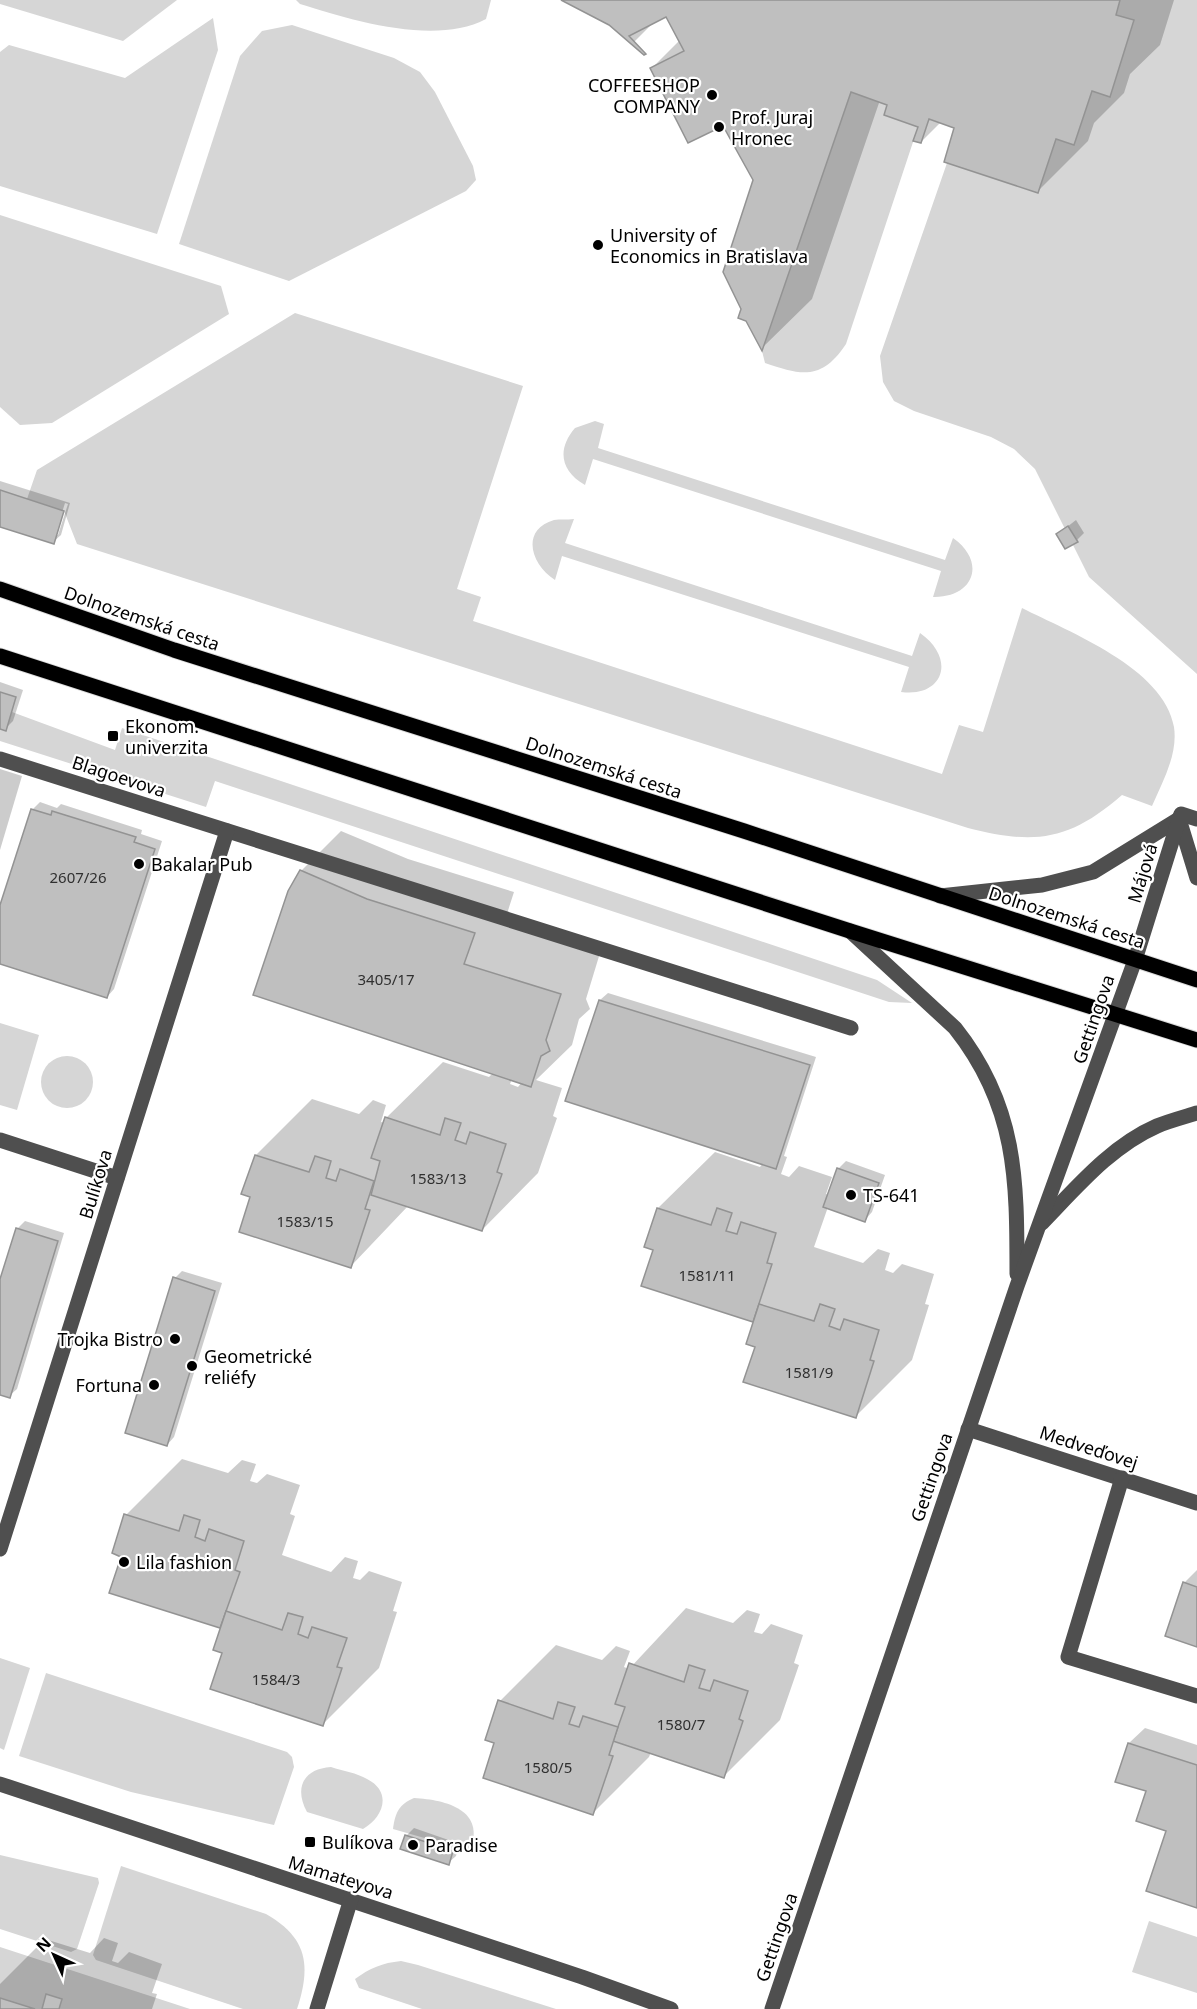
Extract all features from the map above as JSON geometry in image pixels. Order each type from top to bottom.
[{"type":"main road","name":"Dolnozemská cesta","points":[[0,590],[174,650],[1197,980]]},
{"type":"main road","points":[[0,656],[850,931],[1197,1040]]},
{"type":"street","name":"Blagoevova","points":[[0,759],[851,1028]]},
{"type":"street","points":[[940,896],[1042,885],[1093,872],[1179,819],[1181,814],[1197,819]]},
{"type":"street","points":[[1179,819],[1197,878]]},
{"type":"street","name":"Májová","points":[[1135,960],[1179,819]]},
{"type":"street","name":"Bulíkova","points":[[0,1549],[227,831]]},
{"type":"street","points":[[850,931],[955,1028],[968,1044],[994,1091],[1007,1129],[1015,1169],[1017,1286]]},
{"type":"street","name":"Gettingova","points":[[772,2009],[1017,1286],[1135,960]]},
{"type":"street","points":[[1038,1228],[1082,1181],[1121,1147],[1156,1126],[1197,1113]]},
{"type":"street","points":[[0,1140],[117,1178]]},
{"type":"street","name":"Medveďovej","points":[[968,1429],[1197,1503]]},
{"type":"street","points":[[1122,1478],[1068,1657],[1197,1696]]},
{"type":"street","name":"Mamateyova","points":[[0,1784],[245,1867],[351,1899],[671,2009]]},
{"type":"street","points":[[316,2009],[351,1899]]},
{"type":"shaded area","points":[[0,0],[177,0],[123,41],[0,4]]},
{"type":"shaded area","points":[[296,0],[491,0],[486,19],[465,27],[418,30],[393,28],[343,17],[300,4]]},
{"type":"shaded area","points":[[1120,0],[1197,0],[1197,674],[1089,577],[1035,469],[1014,449],[991,437],[914,411],[894,401],[883,382],[880,356],[947,163],[1038,193],[1056,139],[1074,145],[1092,91],[1110,96],[1134,21],[1116,15]]},
{"type":"shaded area","points":[[213,18],[218,50],[157,234],[0,186],[0,52],[9,45],[125,78]]},
{"type":"shaded area","points":[[292,25],[394,58],[420,72],[435,92],[473,166],[476,180],[466,191],[289,281],[179,244],[240,56],[262,31]]},
{"type":"shaded area","points":[[851,92],[887,105],[884,115],[918,127],[846,344],[829,364],[820,369],[811,372],[790,371],[765,363],[762,351]]},
{"type":"shaded area","points":[[0,215],[221,286],[229,314],[52,423],[20,425],[0,407]]},
{"type":"shaded area","points":[[295,313],[523,386],[457,589],[481,597],[473,621],[942,774],[959,725],[983,732],[1022,608],[1112,654],[1153,687],[1167,706],[1174,727],[1174,747],[1169,767],[1152,806],[1122,795],[1085,822],[1050,835],[1013,836],[968,828],[77,544],[64,511],[27,499],[37,470]]},
{"type":"shaded area","points":[[595,421],[604,424],[598,448],[945,560],[953,538],[964,547],[970,557],[971,577],[958,592],[933,597],[941,571],[593,459],[585,485],[570,473],[566,466],[565,444],[575,428]]},
{"type":"shaded area","points":[[574,519],[565,543],[912,656],[920,633],[932,643],[939,654],[940,674],[935,683],[927,689],[901,692],[909,667],[562,556],[555,580],[540,566],[535,557],[533,539],[536,531],[543,525],[554,520]]},
{"type":"shaded area","points":[[12,712],[115,750],[122,728],[877,980],[912,1003],[889,1002],[215,781],[206,807],[0,741],[0,729],[6,730]]},
{"type":"shaded area","points":[[0,1023],[39,1035],[17,1110],[0,1105]]},
{"type":"shaded area","points":[[62,1056],[72,1056],[81,1060],[89,1068],[93,1082],[89,1096],[81,1104],[72,1108],[62,1108],[53,1104],[45,1096],[41,1087],[41,1077],[45,1068],[53,1060]]},
{"type":"shaded area","points":[[0,1658],[30,1668],[4,1750],[0,1748]]},
{"type":"shaded area","points":[[46,1673],[287,1752],[292,1757],[294,1767],[274,1825],[131,1792],[19,1756]]},
{"type":"shaded area","points":[[331,1767],[363,1777],[375,1784],[380,1791],[382,1805],[380,1812],[363,1829],[307,1812],[301,1795],[304,1781],[314,1772]]},
{"type":"shaded area","points":[[414,1798],[439,1801],[460,1810],[468,1817],[473,1826],[474,1837],[470,1851],[393,1829],[399,1810]]},
{"type":"shaded area","points":[[0,1855],[98,1878],[99,1883],[77,1949],[71,1952],[0,1929]]},
{"type":"shaded area","points":[[121,1866],[266,1914],[280,1923],[291,1933],[302,1954],[304,1979],[297,2009],[243,2009],[96,1960],[93,1955]]},
{"type":"shaded area","points":[[1149,1921],[1197,1937],[1197,1993],[1132,1972]]},
{"type":"shaded area","points":[[0,1947],[190,2009],[0,2009]]},
{"type":"shaded area","points":[[401,1961],[556,2009],[422,2009],[359,1988],[355,1979],[361,1975],[382,1965]]},
{"type":"building","points":[[561,0],[1120,0],[1116,15],[1134,20],[1110,97],[1092,91],[1074,145],[1056,139],[1038,193],[944,162],[954,128],[929,119],[921,143],[913,141],[918,127],[884,115],[887,105],[851,92],[762,351],[746,321],[738,318],[741,309],[723,272],[753,180],[723,126],[688,143],[650,68],[684,51],[666,17],[629,36],[646,54],[644,55],[609,25]]},
{"type":"building","points":[[0,490],[64,511],[54,544],[0,527]]},
{"type":"building","points":[[1068,526],[1078,542],[1065,549],[1056,534]]},
{"type":"building","points":[[0,692],[16,697],[6,731],[0,729]]},
{"type":"building","points":[[31,809],[51,815],[52,811],[136,837],[134,842],[155,849],[107,998],[0,964],[0,905]]},
{"type":"building","points":[[300,870],[367,899],[475,933],[464,964],[561,994],[546,1040],[550,1051],[541,1056],[531,1087],[253,995],[288,891]]},
{"type":"building","points":[[599,1000],[810,1065],[776,1169],[565,1101]]},
{"type":"building","points":[[385,1117],[440,1135],[445,1118],[461,1123],[455,1140],[466,1144],[470,1132],[506,1144],[497,1172],[502,1174],[482,1231],[371,1195],[380,1161],[371,1158]]},
{"type":"building","points":[[255,1155],[309,1172],[315,1156],[331,1161],[326,1178],[336,1181],[340,1169],[374,1181],[365,1209],[370,1210],[351,1268],[239,1232],[250,1197],[241,1194]]},
{"type":"building","name":"TS-641","points":[[837,1168],[879,1183],[865,1222],[823,1207]]},
{"type":"building","points":[[657,1208],[711,1225],[717,1208],[732,1213],[726,1231],[737,1234],[741,1222],[776,1233],[767,1263],[772,1264],[753,1322],[641,1286],[653,1250],[644,1247]]},
{"type":"building","points":[[16,1228],[58,1241],[10,1398],[0,1395],[0,1279]]},
{"type":"building","points":[[173,1277],[215,1291],[167,1446],[125,1433]]},
{"type":"building","points":[[759,1304],[814,1321],[820,1304],[835,1309],[829,1326],[840,1330],[844,1319],[879,1330],[870,1360],[874,1361],[856,1418],[743,1382],[755,1347],[746,1344]]},
{"type":"building","points":[[124,1514],[179,1531],[184,1515],[200,1520],[195,1537],[205,1541],[209,1529],[244,1541],[235,1570],[240,1572],[220,1628],[109,1593],[121,1557],[112,1553]]},
{"type":"building","points":[[1183,1582],[1197,1587],[1197,1647],[1165,1636]]},
{"type":"building","points":[[226,1611],[282,1630],[288,1613],[303,1617],[298,1634],[308,1638],[312,1627],[347,1638],[337,1667],[342,1668],[323,1726],[210,1689],[222,1653],[213,1650]]},
{"type":"building","points":[[629,1663],[684,1682],[689,1665],[705,1670],[699,1688],[710,1691],[714,1680],[748,1691],[739,1719],[743,1721],[724,1778],[613,1741],[625,1707],[615,1704]]},
{"type":"building","points":[[498,1700],[553,1719],[558,1702],[575,1707],[569,1724],[579,1727],[583,1716],[618,1727],[609,1755],[613,1756],[593,1815],[483,1778],[494,1743],[485,1740]]},
{"type":"building","points":[[1128,1743],[1197,1765],[1197,1908],[1146,1891],[1166,1831],[1136,1821],[1146,1791],[1115,1782]]},
{"type":"building","points":[[405,1835],[453,1851],[449,1865],[400,1849]]},
{"type":"building","points":[[46,1994],[62,1999],[59,2009],[42,2009]]},
{"type":"building","points":[[0,1998],[35,2009],[0,2009]]},
{"type":"place","name":"COFFEESHOP COMPANY","points":[[712,95]]},
{"type":"place","name":"Prof. Juraj Hronec","points":[[719,127]]},
{"type":"place","name":"University of Economics in Bratislava","points":[[598,245]]},
{"type":"place","name":"Ekonom. univerzita","points":[[113,736]]},
{"type":"place","name":"Bakalar Pub","points":[[139,864]]},
{"type":"place","name":"TS-641","points":[[851,1195]]},
{"type":"place","name":"Trojka Bistro","points":[[175,1339]]},
{"type":"place","name":"Geometrické reliéfy","points":[[192,1366]]},
{"type":"place","name":"Fortuna","points":[[154,1385]]},
{"type":"place","name":"Lila fashion","points":[[124,1562]]},
{"type":"place","name":"Bulíkova","points":[[310,1842]]},
{"type":"place","name":"Paradise","points":[[413,1845]]}]
